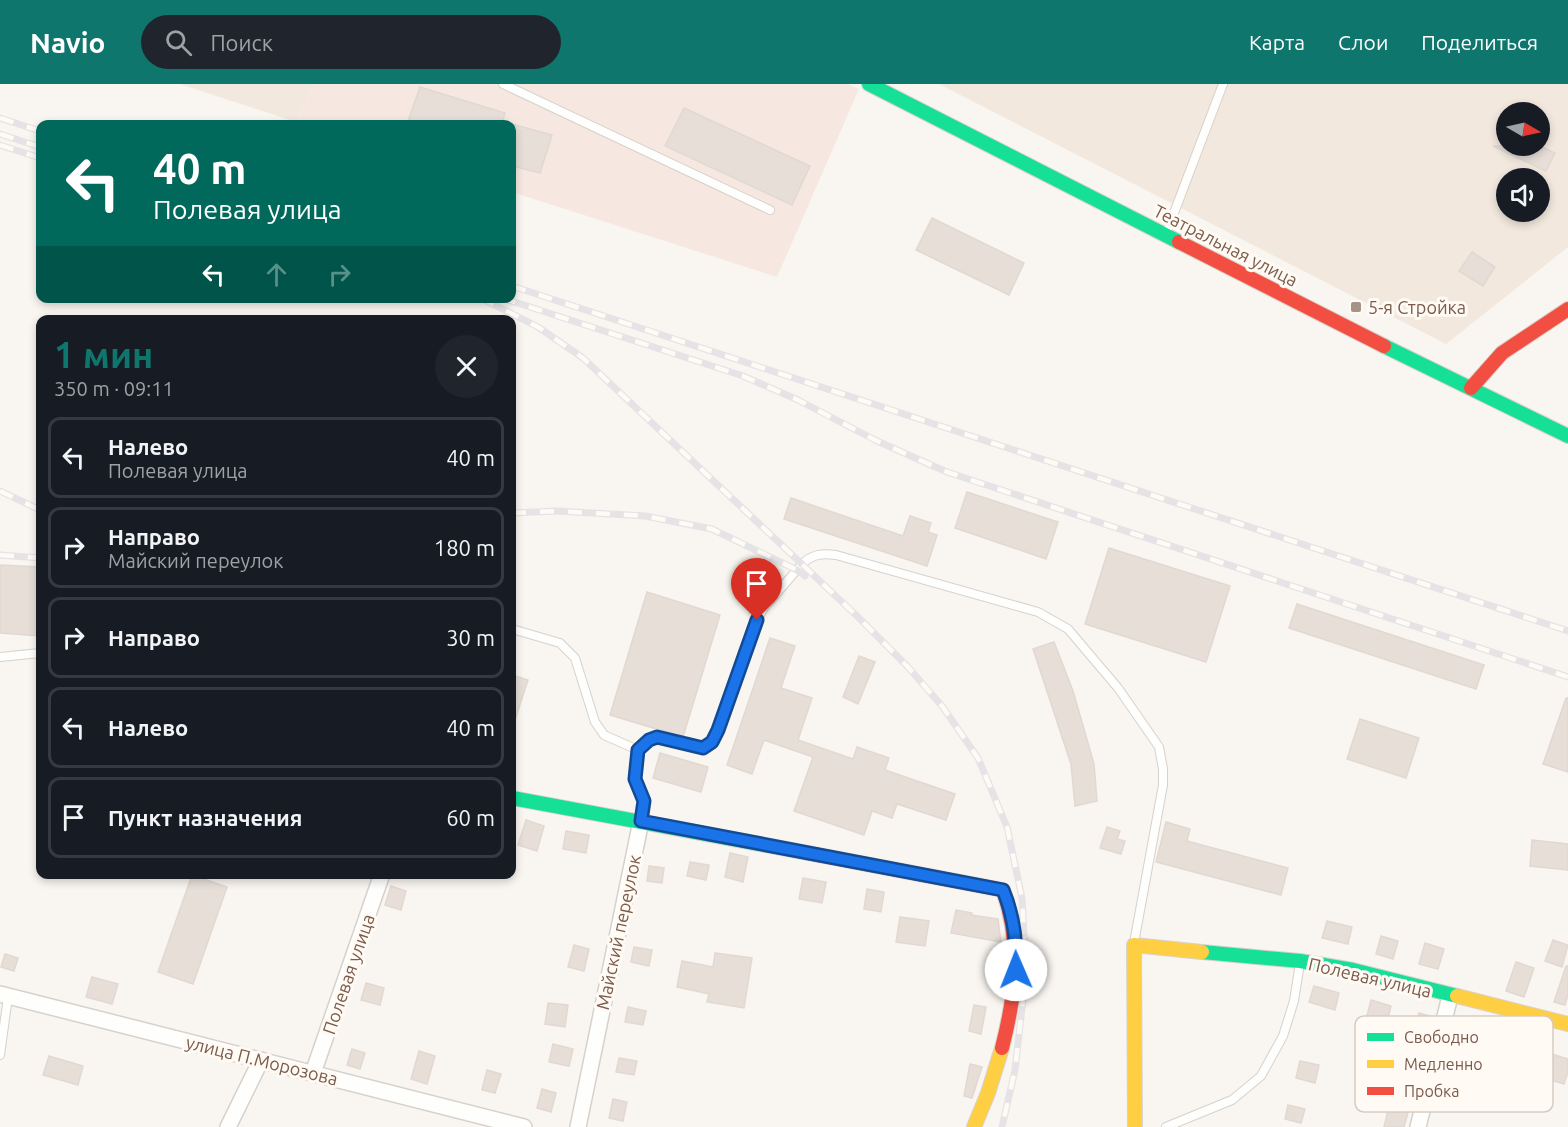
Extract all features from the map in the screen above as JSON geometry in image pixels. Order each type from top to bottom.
[{"type":"street","name":"Театральная улица","points":[[869,84],[1392,350],[1568,436]]},
{"type":"street","points":[[1471,388],[1503,353],[1568,309]]},
{"type":"street","points":[[516,799],[1003,890],[1011,910],[1016,951],[1015,990],[998,1065],[974,1127]]},
{"type":"street","name":"Майский переулок","points":[[578,1127],[641,821]]},
{"type":"street","name":"Полевая улица","points":[[313,1073],[380,879]]},
{"type":"street","points":[[1134,945],[1135,1127]]},
{"type":"street","name":"Полевая улица","points":[[1134,945],[1300,961],[1353,970],[1534,1016]]},
{"type":"street","name":"улица П.Морозова","points":[[4,995],[524,1127]]},
{"type":"street","points":[[1445,1016],[1450,996]]},
{"type":"street","name":"Полевая улица","points":[[1553,1020],[1568,1024]]},
{"type":"street","points":[[228,1127],[261,1060]]},
{"type":"street","points":[[1418,1127],[1422,1112]]},
{"type":"lane","points":[[503,84],[770,210]]},
{"type":"lane","points":[[1165,234],[1223,84]]},
{"type":"lane","points":[[516,630],[560,643],[575,658],[595,722],[604,735],[638,750],[649,740],[657,737],[703,748],[712,742],[718,730],[752,631],[763,609],[789,576],[809,558],[821,553],[836,555],[1038,612],[1068,629],[1118,688],[1159,747],[1163,785],[1134,945]]},
{"type":"lane","points":[[0,657],[36,653]]},
{"type":"lane","name":"Майский переулок","points":[[638,750],[635,779],[644,801],[641,821]]},
{"type":"lane","points":[[1166,1127],[1232,1100],[1261,1077],[1283,1036],[1294,1001],[1300,961]]},
{"type":"lane","points":[[0,1055],[4,995]]},
{"type":"shaded area","points":[[180,84],[315,84],[297,120],[290,120]]},
{"type":"shaded area","points":[[315,84],[848,84],[859,89],[777,277],[516,193],[516,120],[297,120]]},
{"type":"shaded area","points":[[939,84],[1568,84],[1568,247],[1446,344]]},
{"type":"building","points":[[420,87],[505,113],[503,120],[408,120]]},
{"type":"building","points":[[684,108],[810,166],[792,205],[665,146]]},
{"type":"building","points":[[516,125],[552,135],[540,173],[516,167]]},
{"type":"building","points":[[1550,151],[1555,153],[1548,168],[1540,168],[1514,156],[1550,156]]},
{"type":"building","points":[[932,218],[1024,263],[1009,295],[916,250]]},
{"type":"building","points":[[1472,252],[1495,267],[1483,286],[1459,271]]},
{"type":"building","points":[[967,492],[1058,522],[1046,559],[955,528]]},
{"type":"building","points":[[791,498],[903,536],[910,516],[931,523],[928,532],[937,535],[927,566],[784,519]]},
{"type":"building","points":[[1109,548],[1230,586],[1206,662],[1085,624]]},
{"type":"building","points":[[0,565],[36,567],[36,636],[0,633]]},
{"type":"building","points":[[647,592],[720,615],[683,737],[610,715]]},
{"type":"building","points":[[1297,604],[1484,665],[1476,689],[1289,628]]},
{"type":"building","points":[[770,638],[795,646],[781,688],[812,698],[798,740],[853,759],[857,747],[889,758],[885,770],[955,794],[946,820],[897,804],[892,818],[872,811],[864,835],[794,811],[813,757],[764,740],[752,774],[727,765]]},
{"type":"building","points":[[1054,642],[1073,691],[1094,764],[1097,801],[1075,806],[1071,764],[1033,649]]},
{"type":"building","points":[[859,656],[875,662],[858,704],[843,697]]},
{"type":"building","points":[[516,676],[528,680],[516,717]]},
{"type":"building","points":[[1566,698],[1568,698],[1568,772],[1543,764]]},
{"type":"building","points":[[1360,719],[1419,738],[1406,778],[1347,759]]},
{"type":"building","points":[[660,753],[708,767],[701,792],[653,778]]},
{"type":"building","points":[[526,820],[544,826],[537,851],[518,845]]},
{"type":"building","points":[[1166,822],[1190,829],[1187,841],[1288,868],[1281,895],[1156,862]]},
{"type":"building","points":[[1107,827],[1120,831],[1117,839],[1125,841],[1121,854],[1100,848]]},
{"type":"building","points":[[566,831],[589,835],[586,853],[563,849]]},
{"type":"building","points":[[1532,840],[1568,844],[1568,870],[1530,866]]},
{"type":"building","points":[[730,853],[748,857],[743,882],[725,877]]},
{"type":"building","points":[[690,862],[709,865],[706,880],[687,876]]},
{"type":"building","points":[[649,866],[664,868],[662,883],[647,881]]},
{"type":"building","points":[[803,878],[826,882],[822,903],[799,899]]},
{"type":"building","points":[[191,879],[204,879],[227,887],[193,984],[158,972]]},
{"type":"building","points":[[391,886],[406,891],[401,910],[385,905]]},
{"type":"building","points":[[867,889],[884,892],[881,912],[864,909]]},
{"type":"building","points":[[956,910],[998,919],[1001,942],[951,933]]},
{"type":"building","points":[[900,917],[929,921],[925,946],[896,942]]},
{"type":"building","points":[[1327,921],[1352,927],[1348,944],[1322,938]]},
{"type":"building","points":[[1381,936],[1398,941],[1393,959],[1376,954]]},
{"type":"building","points":[[1553,940],[1568,945],[1562,967],[1545,961]]},
{"type":"building","points":[[1425,943],[1444,949],[1438,969],[1419,964]]},
{"type":"building","points":[[574,945],[589,949],[584,971],[568,967]]},
{"type":"building","points":[[634,947],[652,950],[649,966],[631,962]]},
{"type":"building","points":[[715,953],[752,958],[744,1008],[707,1002],[709,994],[677,987],[682,961],[713,967]]},
{"type":"building","points":[[5,954],[18,958],[14,971],[1,967]]},
{"type":"building","points":[[989,958],[1002,960],[1001,980],[986,977]]},
{"type":"building","points":[[1516,962],[1534,968],[1524,997],[1506,991]]},
{"type":"building","points":[[1566,966],[1568,966],[1568,995],[1565,1005],[1554,1002]]},
{"type":"building","points":[[92,977],[118,984],[112,1004],[86,997]]},
{"type":"building","points":[[366,983],[384,988],[380,1005],[361,1000]]},
{"type":"building","points":[[1314,986],[1339,993],[1335,1010],[1309,1002]]},
{"type":"building","points":[[1371,1000],[1391,1006],[1388,1016],[1367,1016]]},
{"type":"building","points":[[548,1003],[568,1005],[565,1027],[545,1024]]},
{"type":"building","points":[[974,1005],[986,1007],[981,1034],[969,1031]]},
{"type":"building","points":[[628,1007],[646,1011],[643,1025],[625,1022]]},
{"type":"building","points":[[553,1044],[573,1049],[569,1066],[549,1062]]},
{"type":"building","points":[[352,1049],[365,1053],[360,1069],[347,1065]]},
{"type":"building","points":[[419,1051],[435,1056],[427,1084],[411,1079]]},
{"type":"building","points":[[1553,1054],[1568,1059],[1568,1072],[1564,1084],[1553,1081]]},
{"type":"building","points":[[49,1056],[83,1066],[78,1085],[43,1075]]},
{"type":"building","points":[[619,1058],[637,1061],[634,1075],[616,1072]]},
{"type":"building","points":[[1300,1061],[1319,1065],[1315,1083],[1296,1078]]},
{"type":"building","points":[[970,1064],[982,1067],[972,1098],[964,1096]]},
{"type":"building","points":[[487,1070],[501,1074],[495,1093],[482,1090]]},
{"type":"building","points":[[542,1089],[556,1093],[551,1112],[537,1108]]},
{"type":"building","points":[[613,1099],[627,1102],[623,1121],[609,1118]]},
{"type":"building","points":[[1288,1105],[1305,1109],[1301,1123],[1285,1119]]},
{"type":"building","points":[[1388,1112],[1408,1112],[1404,1127],[1384,1127]]},
{"type":"railway","points":[[0,118],[36,130]]},
{"type":"railway","points":[[0,134],[36,146]]},
{"type":"railway","points":[[0,145],[36,157]]},
{"type":"railway","points":[[516,287],[1568,631]]},
{"type":"railway","points":[[491,303],[514,315]]},
{"type":"railway","points":[[516,303],[743,376],[947,472],[1568,677]]},
{"type":"railway","points":[[516,316],[538,327],[583,358],[857,616],[907,666],[942,706],[978,758],[1007,827],[1022,898],[1026,972],[1015,1070],[1002,1127]]},
{"type":"railway","points":[[0,491],[36,508]]},
{"type":"railway","points":[[516,513],[557,511],[645,516],[712,529],[805,576]]},
{"type":"railway","points":[[0,555],[36,558]]},
{"type":"traffic: fast","points":[[869,84],[1179,242]]},
{"type":"traffic: fast","points":[[1384,346],[1568,436]]},
{"type":"traffic: fast","points":[[516,799],[808,853]]},
{"type":"traffic: fast","points":[[1202,952],[1300,961],[1353,970],[1457,996]]},
{"type":"traffic: slow","points":[[1135,1127],[1134,945],[1202,952]]},
{"type":"traffic: slow","points":[[1457,996],[1536,1016]]},
{"type":"traffic: slow","points":[[1553,1020],[1568,1024]]},
{"type":"traffic: slow","points":[[974,1127],[988,1093],[1002,1048]]},
{"type":"traffic: jam","points":[[1179,242],[1384,346]]},
{"type":"traffic: jam","points":[[1471,388],[1502,353],[1568,309]]},
{"type":"traffic: jam","points":[[808,853],[1003,890],[1013,930],[1015,969],[1011,1008],[1002,1048]]},
{"type":"place","name":"5-я Стройка","points":[[1356,307]]},
{"type":"route","points":[[757,620],[712,742],[703,748],[657,737],[649,740],[638,750],[635,779],[644,801],[641,821],[1003,890],[1011,910],[1016,970]]}]
